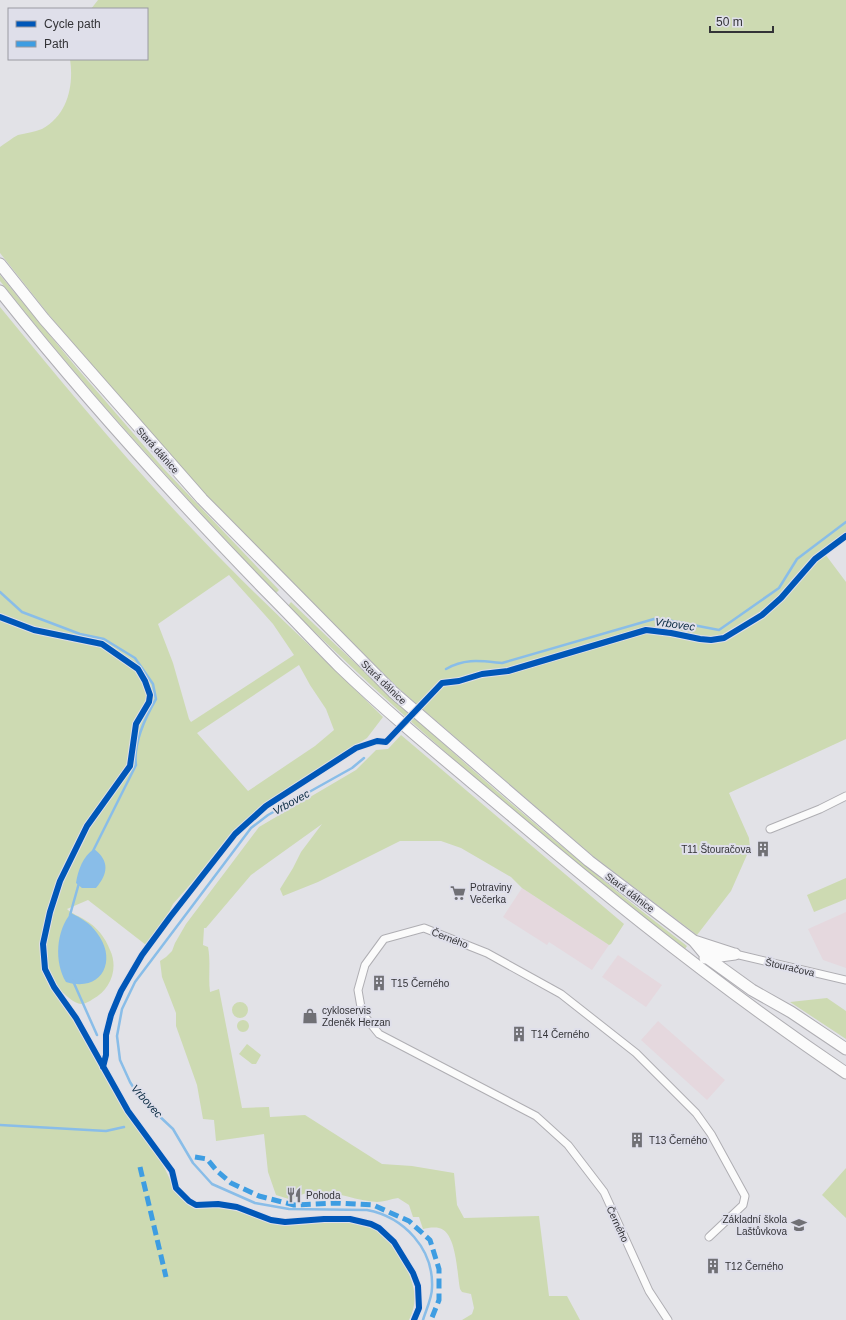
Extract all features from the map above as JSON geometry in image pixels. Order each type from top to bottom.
[{"type":"main road","name":"Stará dálnice","points":[[0,264],[44,319],[202,499],[393,692],[589,861],[694,941],[709,959],[752,990],[791,1012],[846,1049]]},
{"type":"main road","name":"Stará dálnice","points":[[0,291],[98,409],[190,512],[340,666],[416,734],[574,869],[682,955],[791,1036],[846,1072]]},
{"type":"main road","points":[[694,941],[735,954]]},
{"type":"main road","points":[[682,955],[709,959],[735,954]]},
{"type":"street","points":[[770,829],[820,809],[846,796]]},
{"type":"street","name":"Černého","points":[[668,1320],[649,1291],[604,1192],[568,1145],[536,1116],[379,1034],[362,1013],[358,990],[365,965],[384,939],[424,928],[487,953],[561,994],[633,1050],[696,1113],[711,1134],[745,1196],[743,1204],[709,1237]]},
{"type":"street","name":"Štouračova","points":[[735,954],[846,980]]},
{"type":"shaded area","points":[[522,888],[609,945],[592,970],[549,942],[547,945],[503,917]]},
{"type":"shaded area","points":[[846,912],[846,968],[823,960],[808,929]]},
{"type":"shaded area","points":[[618,955],[662,985],[646,1007],[602,977]]},
{"type":"shaded area","points":[[658,1021],[725,1080],[707,1100],[641,1040]]},
{"type":"green space","points":[[98,0],[846,0],[846,537],[825,554],[846,582],[846,739],[729,793],[749,838],[750,848],[731,891],[697,935],[593,856],[397,687],[206,495],[49,315],[0,253],[0,147],[18,135],[42,129],[58,116],[63,108],[70,89],[70,60],[148,60],[148,8],[92,8]]},
{"type":"green space","points":[[0,275],[76,367],[164,469],[279,590],[276,593],[169,479],[66,362],[0,281]]},
{"type":"green space","points":[[0,307],[96,422],[170,506],[242,580],[383,717],[367,738],[258,808],[173,904],[167,916],[146,945],[88,900],[67,909],[97,929],[108,945],[114,964],[108,985],[99,995],[87,1002],[83,1004],[78,1003],[71,1000],[63,993],[57,996],[80,1028],[129,1117],[160,1160],[182,1199],[196,1207],[235,1210],[269,1222],[283,1225],[338,1221],[351,1222],[375,1229],[393,1245],[408,1271],[414,1290],[414,1307],[409,1320],[0,1320]],"holes":[[[229,575],[273,624],[294,655],[191,722],[173,663],[158,624]],[[299,665],[326,709],[334,730],[315,746],[248,791],[197,733]]]},
{"type":"green space","points":[[291,602],[435,737],[584,865],[687,946],[685,949],[531,825],[432,740],[335,652],[288,606]]},
{"type":"green space","points":[[401,735],[624,924],[609,945],[522,888],[511,877],[461,848],[441,841],[400,841],[318,882],[283,896],[280,889],[301,852],[322,824],[251,875],[206,928],[204,928],[203,945],[208,947],[210,992],[219,989],[242,1108],[269,1107],[270,1117],[305,1115],[382,1164],[412,1166],[454,1173],[457,1205],[464,1218],[539,1216],[549,1296],[567,1296],[580,1320],[462,1320],[472,1314],[474,1308],[471,1294],[462,1292],[460,1289],[453,1245],[445,1231],[439,1228],[423,1229],[419,1217],[413,1217],[409,1205],[398,1198],[377,1202],[323,1192],[312,1192],[292,1200],[276,1195],[268,1172],[264,1134],[216,1141],[214,1120],[203,1119],[197,1085],[176,1026],[176,1013],[162,977],[160,961],[172,951],[186,924],[259,827],[356,770],[376,750],[388,749]]},
{"type":"green space","points":[[846,878],[846,899],[814,912],[807,895]]},
{"type":"green space","points":[[827,998],[846,1011],[846,1039],[790,1002]]},
{"type":"green space","points":[[237,1002],[243,1002],[248,1007],[246,1016],[243,1018],[237,1018],[232,1013],[232,1007]]},
{"type":"green space","points":[[241,1020],[245,1020],[249,1026],[245,1032],[241,1032],[237,1028],[237,1024]]},
{"type":"green space","points":[[247,1044],[261,1055],[256,1064],[252,1064],[239,1054]]},
{"type":"green space","points":[[846,1168],[846,1218],[822,1195]]},
{"type":"water","points":[[94,849],[103,858],[106,868],[105,873],[96,888],[82,888],[76,883],[78,873],[84,859]]},
{"type":"water","points":[[71,913],[85,921],[94,929],[103,943],[106,954],[106,963],[103,972],[89,983],[79,984],[66,982],[62,974],[58,956],[58,947],[62,929]]},
{"type":"waterway","name":"Vrbovec","points":[[446,669],[460,663],[473,661],[502,663],[654,619],[719,630],[779,588],[797,559],[846,522]]},
{"type":"waterway","points":[[0,592],[22,612],[80,634],[104,639],[135,658],[153,684],[156,699],[144,722],[138,739],[136,748],[136,765],[93,851]]},
{"type":"waterway","name":"Vrbovec","points":[[364,758],[352,768],[268,815],[251,828],[135,982],[122,1009],[117,1036],[120,1060],[130,1082],[140,1098],[173,1129],[193,1163],[212,1184],[255,1203],[289,1209],[367,1210],[380,1214],[404,1227],[422,1248],[428,1260],[431,1274],[432,1292],[423,1320]]},
{"type":"waterway","points":[[70,915],[79,883]]},
{"type":"waterway","points":[[73,981],[97,1035]]},
{"type":"waterway","points":[[0,1125],[106,1131],[124,1127]]},
{"type":"marked path","points":[[195,1157],[207,1159],[217,1171],[231,1183],[259,1196],[294,1205],[338,1203],[373,1205],[409,1221],[430,1240],[439,1269],[439,1300],[431,1320]]},
{"type":"marked path","points":[[140,1167],[166,1277]]},
{"type":"cycle path","points":[[103,1067],[106,1055],[106,1035],[111,1015],[121,991],[142,955],[235,834],[266,806],[356,748],[377,741],[386,742],[442,683],[459,681],[482,674],[508,671],[646,630],[700,639],[711,640],[724,638],[762,615],[781,598],[815,559],[846,536]]},
{"type":"cycle path","points":[[0,617],[34,630],[102,644],[138,669],[145,681],[150,695],[149,702],[136,724],[130,766],[87,826],[60,881],[50,912],[43,944],[45,969],[54,987],[76,1018],[128,1111],[172,1171],[176,1188],[189,1201],[196,1205],[218,1204],[237,1207],[271,1220],[285,1222],[350,1219],[371,1224],[379,1228],[394,1242],[413,1273],[418,1286],[419,1308],[414,1320]]},
{"type":"place","name":"T11 Štouračova","points":[[763,849]]},
{"type":"place","name":"Potraviny Večerka","points":[[458,893]]},
{"type":"place","name":"T15 Černého","points":[[379,983]]},
{"type":"place","name":"cykloservis Zdeněk Herzan","points":[[310,1016]]},
{"type":"place","name":"T14 Černého","points":[[519,1034]]},
{"type":"place","name":"T13 Černého","points":[[637,1140]]},
{"type":"place","name":"Pohoda","points":[[294,1195]]},
{"type":"place","name":"Základní škola Laštůvkova","points":[[799,1225]]},
{"type":"place","name":"T12 Černého","points":[[713,1266]]}]
